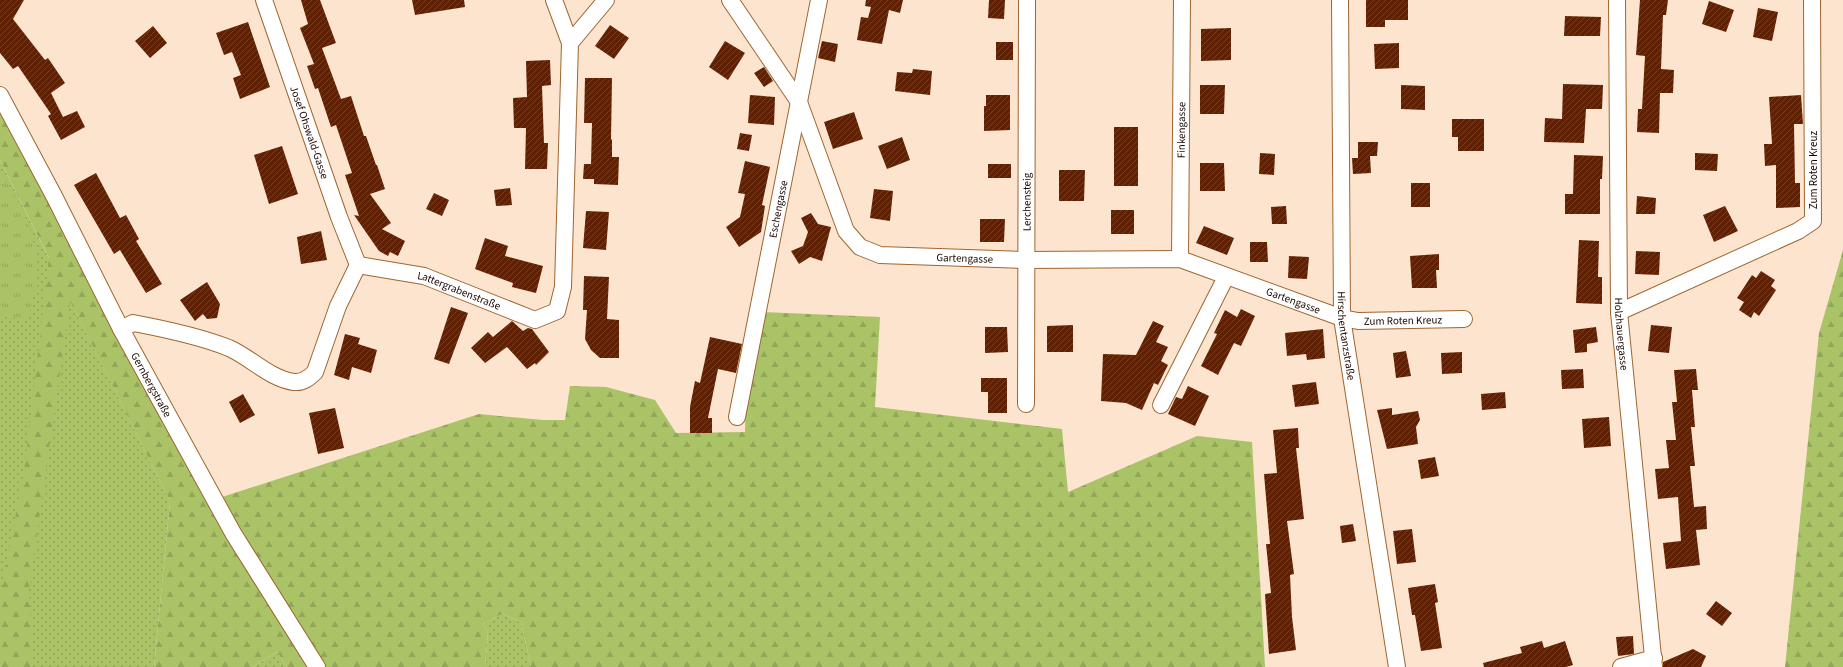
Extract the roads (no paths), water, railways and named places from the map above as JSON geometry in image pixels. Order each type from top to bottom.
[{"type":"street","name":"Josef Ohswald-Gasse","points":[[264,0],[339,217],[358,265]]},
{"type":"street","points":[[554,0],[570,43],[606,0]]},
{"type":"street","name":"Gartengasse","points":[[730,0],[799,102],[846,231],[860,247],[880,255],[1025,260],[1180,259],[1342,318]]},
{"type":"street","name":"Eschengasse","points":[[736,418],[819,0]]},
{"type":"street","name":"Lerchensteig","points":[[1026,404],[1025,260],[1027,0]]},
{"type":"street","name":"Finkengasse","points":[[1180,259],[1182,0]]},
{"type":"street","name":"Hirschentanzstraße","points":[[1340,0],[1342,318],[1397,667]]},
{"type":"street","name":"Holzhauergasse","points":[[1617,0],[1619,312],[1654,662]]},
{"type":"street","name":"Zum Roten Kreuz","points":[[1619,312],[1798,232],[1813,222],[1812,0]]},
{"type":"street","name":"Lattergrabenstraße","points":[[358,265],[424,276],[534,320],[557,311],[563,287],[570,43]]},
{"type":"street","name":"Gernbergstraße","points":[[0,95],[54,196],[121,329],[233,533],[317,667]]},
{"type":"street","points":[[121,329],[133,323],[213,342],[230,348],[281,378],[294,382],[302,382],[309,378],[319,362],[338,306],[358,265]]},
{"type":"street","points":[[1161,405],[1226,277]]},
{"type":"street","name":"Zum Roten Kreuz","points":[[1342,318],[1358,321],[1464,319]]},
{"type":"street","points":[[1620,667],[1654,662]]}]
